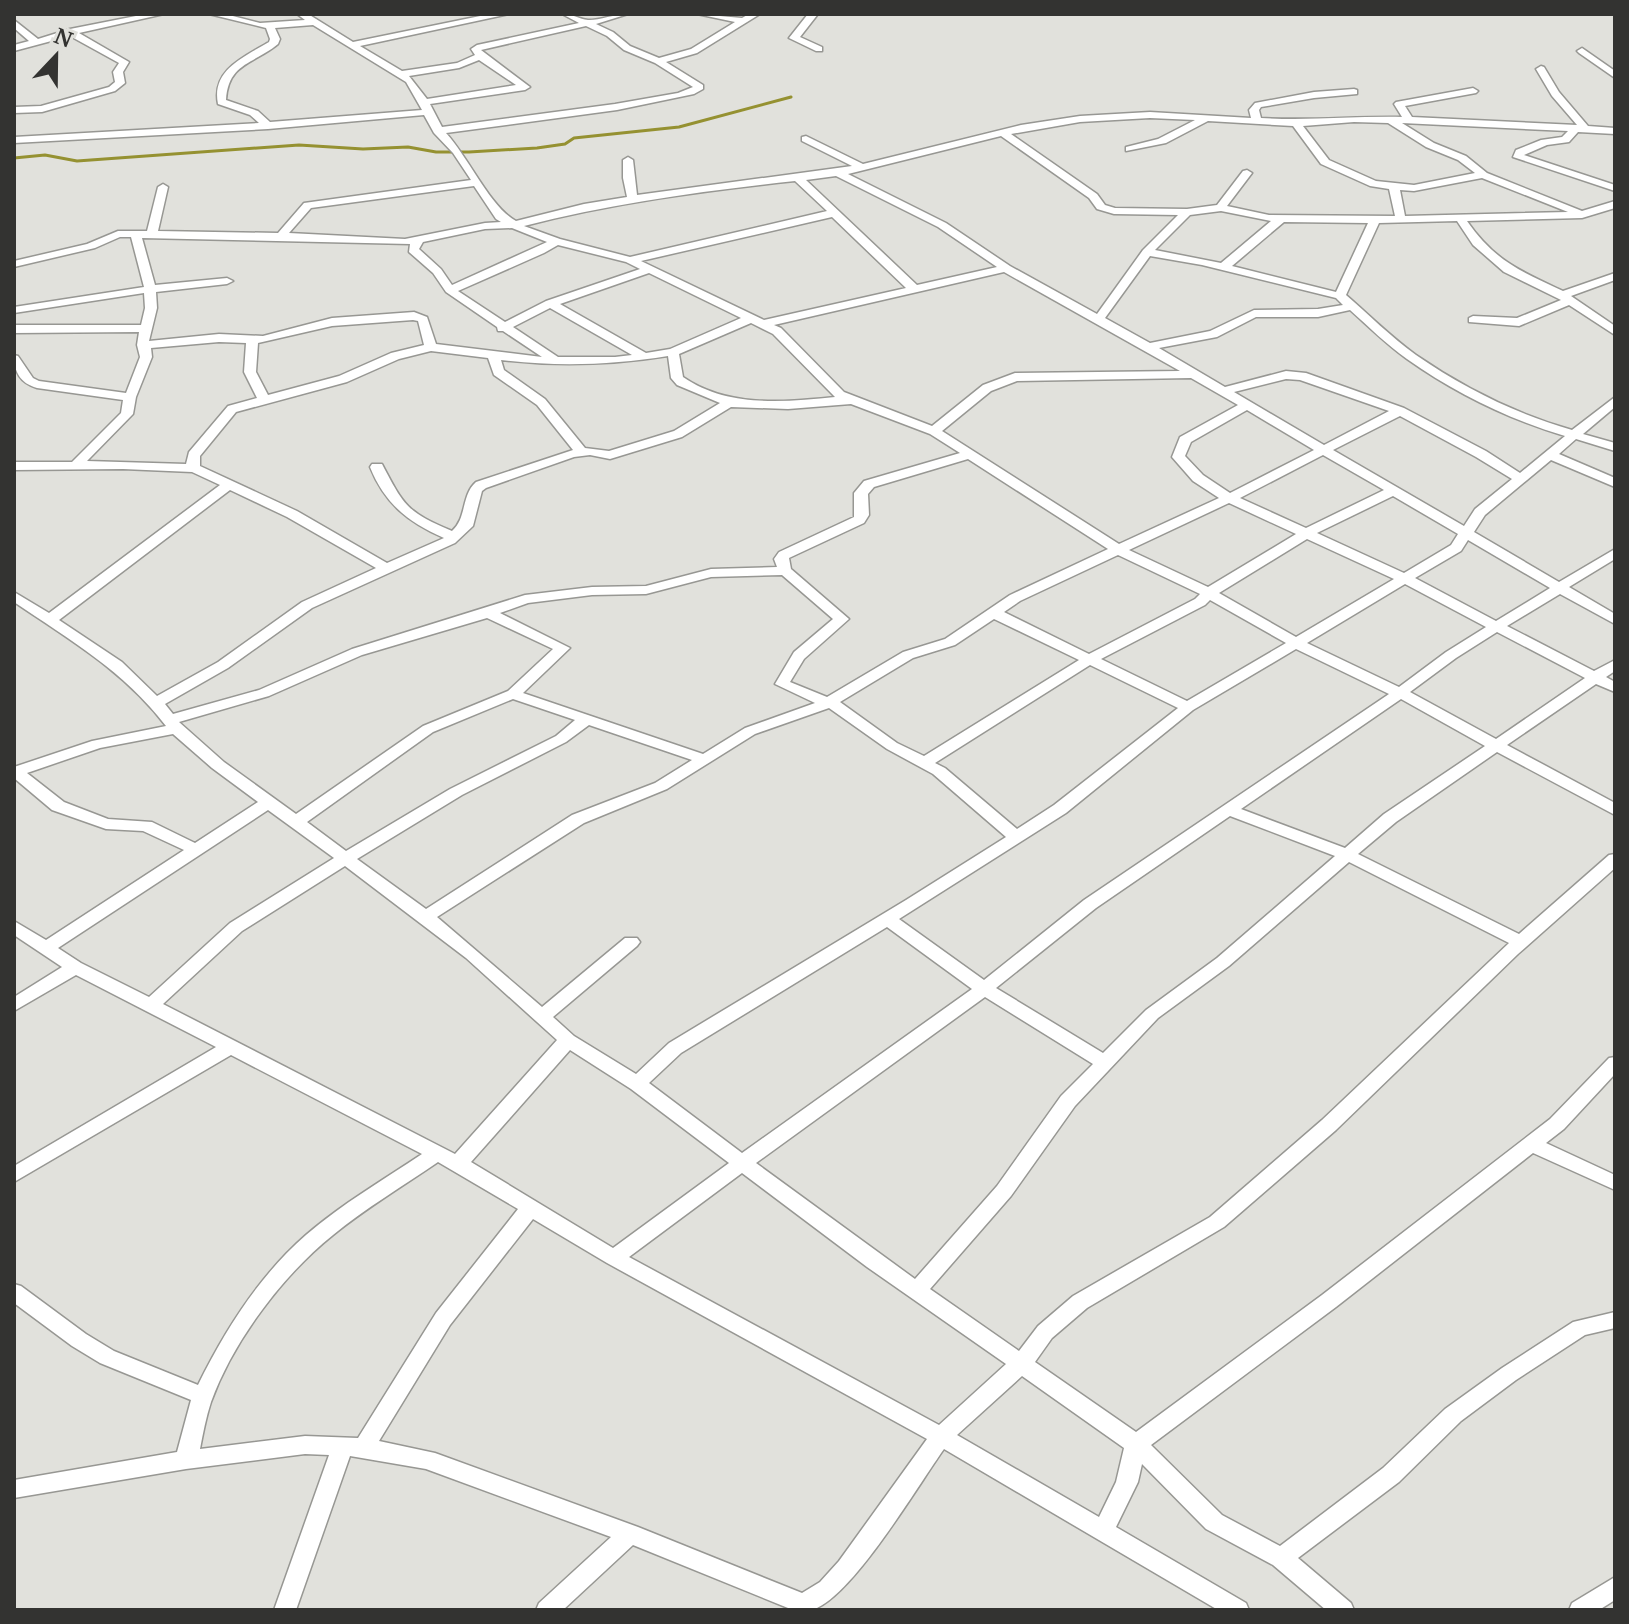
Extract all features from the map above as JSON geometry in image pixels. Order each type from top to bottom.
[{"type":"street","points":[[14,48],[88,24],[159,14]]},
{"type":"street","points":[[214,14],[240,23],[270,26],[315,22]]},
{"type":"street","points":[[302,14],[403,74],[438,131],[459,153],[479,182],[495,213],[515,225],[556,241],[630,260],[758,321],[787,340],[831,388],[852,400],[934,431],[1117,549],[1209,593],[1296,643],[1400,693],[1494,747],[1615,810]]},
{"type":"street","points":[[350,45],[504,14]]},
{"type":"street","points":[[438,131],[612,108],[631,101],[667,101],[700,87],[658,61],[633,52],[610,34],[567,14]]},
{"type":"street","points":[[14,140],[268,126],[426,107],[525,87],[480,56],[476,49],[623,14]]},
{"type":"street","points":[[702,14],[743,21]]},
{"type":"street","points":[[658,61],[694,51],[755,14]]},
{"type":"street","points":[[813,14],[794,38],[819,49]]},
{"type":"street","points":[[14,23],[36,42]]},
{"type":"street","points":[[268,126],[254,113],[221,102],[220,94],[224,78],[231,69],[275,41],[270,26]]},
{"type":"street","points":[[14,110],[42,109],[112,89],[120,83],[118,72],[124,62],[70,32]]},
{"type":"street","points":[[1582,51],[1615,75]]},
{"type":"street","points":[[403,74],[459,65],[480,56]]},
{"type":"street","points":[[1541,69],[1552,94],[1571,110],[1580,129]]},
{"type":"street","points":[[1410,121],[1399,104],[1473,91]]},
{"type":"street","points":[[1257,122],[1254,110],[1258,105],[1354,92]]},
{"type":"street","points":[[14,264],[91,246],[111,236],[136,234],[281,236],[391,242],[418,240],[485,226],[515,225],[584,207],[796,176],[838,173],[1003,133],[1103,117],[1150,115],[1296,123],[1354,119],[1611,133]]},
{"type":"street","points":[[1130,149],[1162,141],[1205,119]]},
{"type":"street","points":[[1392,121],[1430,145],[1462,158],[1483,175],[1543,196],[1582,215]]},
{"type":"street","points":[[1296,123],[1325,162],[1374,184],[1394,188],[1421,187],[1483,175]]},
{"type":"street","points":[[1580,129],[1565,140],[1545,142],[1520,152],[1518,157],[1615,188]]},
{"type":"street","points":[[1003,133],[1093,196],[1107,210],[1187,212],[1221,208],[1280,219],[1401,220],[1582,215],[1615,204]]},
{"type":"street","points":[[806,139],[861,167]]},
{"type":"street","points":[[628,160],[633,200]]},
{"type":"street","points":[[838,173],[942,225],[1006,268],[1148,347],[1615,620]]},
{"type":"street","points":[[1221,208],[1227,195],[1247,173]]},
{"type":"street","points":[[796,176],[915,290]]},
{"type":"street","points":[[281,236],[308,205],[479,182]]},
{"type":"street","points":[[152,235],[163,187]]},
{"type":"street","points":[[1394,188],[1401,220]]},
{"type":"street","points":[[1099,319],[1147,252],[1187,212]]},
{"type":"street","points":[[630,260],[834,213]]},
{"type":"street","points":[[1460,218],[1477,243],[1508,270],[1566,297],[1615,331]]},
{"type":"street","points":[[1224,267],[1280,219]]},
{"type":"street","points":[[1340,296],[1375,220]]},
{"type":"street","points":[[76,465],[119,425],[130,408],[130,397],[146,357],[143,345],[151,308],[150,289],[136,234]]},
{"type":"street","points":[[418,240],[413,250],[437,271],[450,290],[555,361]]},
{"type":"street","points":[[450,290],[528,257],[556,241]]},
{"type":"street","points":[[1147,252],[1224,267],[1340,296],[1410,356],[1474,396],[1520,418],[1615,447]]},
{"type":"street","points":[[194,468],[194,455],[232,409],[343,379],[395,356],[431,347],[555,361],[645,357],[673,352],[758,321],[915,290],[1006,268]]},
{"type":"street","points":[[502,328],[550,303],[648,270]]},
{"type":"street","points":[[1473,320],[1519,322],[1615,276]]},
{"type":"street","points":[[14,310],[150,289],[227,281]]},
{"type":"street","points":[[550,303],[645,357]]},
{"type":"street","points":[[1148,347],[1213,334],[1254,314],[1318,313],[1354,306]]},
{"type":"street","points":[[143,345],[219,338],[252,341],[343,321],[414,316],[423,319],[431,347]]},
{"type":"street","points":[[14,329],[146,328]]},
{"type":"street","points":[[252,341],[250,372],[265,401]]},
{"type":"street","points":[[673,352],[677,378],[681,382],[729,403],[788,405],[852,400]]},
{"type":"street","points":[[494,356],[498,372],[541,402],[582,452]]},
{"type":"street","points":[[14,359],[29,381],[37,384],[130,397]]},
{"type":"street","points":[[934,431],[987,388],[1015,377],[1194,374]]},
{"type":"street","points":[[1222,391],[1294,375],[1400,411],[1481,454],[1520,479]]},
{"type":"street","points":[[637,1084],[675,1048],[887,919],[1071,801],[1188,707],[1456,548],[1473,518],[1615,401]]},
{"type":"street","points":[[156,703],[223,665],[307,605],[454,537],[466,526],[476,489],[481,485],[582,452],[610,455],[678,434],[729,403]]},
{"type":"street","points":[[1246,405],[1185,440],[1178,457],[1198,478],[1229,498],[1404,578],[1615,688]]},
{"type":"street","points":[[426,917],[518,859],[550,834],[578,819],[661,786],[750,731],[828,703],[908,655],[950,642],[1015,598],[1229,498],[1400,411]]},
{"type":"street","points":[[971,454],[869,484],[861,493],[862,515],[859,520],[789,551],[781,559],[785,571],[823,605],[841,615],[842,619],[797,657],[788,667],[782,684],[844,710],[875,735],[953,781],[1016,837]]},
{"type":"street","points":[[1551,455],[1615,483]]},
{"type":"street","points":[[14,466],[194,468],[292,514],[387,569]]},
{"type":"street","points":[[377,467],[388,496],[413,520],[454,537]]},
{"type":"street","points":[[48,621],[230,484]]},
{"type":"street","points":[[924,763],[1090,659],[1200,602],[1209,593],[1307,533],[1393,491]]},
{"type":"street","points":[[614,1258],[984,989],[1090,904],[1451,655],[1615,553]]},
{"type":"street","points":[[15,772],[271,691],[357,652],[535,596],[592,591],[630,592],[711,573],[785,571]]},
{"type":"street","points":[[14,596],[117,665],[173,724],[218,765],[426,917],[568,1040],[637,1084],[917,1290],[1136,1444],[1214,1522],[1281,1558],[1343,1610]]},
{"type":"street","points":[[992,612],[1188,707]]},
{"type":"street","points":[[297,821],[428,729],[513,694],[563,648],[488,613]]},
{"type":"street","points":[[917,1290],[1004,1191],[1053,1118],[1152,1014],[1223,962],[1390,818],[1615,664]]},
{"type":"street","points":[[513,694],[703,759]]},
{"type":"street","points":[[150,1006],[236,927],[456,792],[561,739],[588,718]]},
{"type":"street","points":[[15,772],[58,806],[106,824],[146,826],[195,849]]},
{"type":"street","points":[[45,948],[269,802]]},
{"type":"street","points":[[1230,810],[1347,855],[1521,942]]},
{"type":"street","points":[[14,1489],[186,1460],[305,1445],[354,1446],[427,1460],[630,1534],[801,1607],[828,1589],[847,1568],[941,1436],[1022,1363],[1045,1332],[1080,1302],[1217,1222],[1329,1125],[1521,942],[1615,859]]},
{"type":"street","points":[[887,919],[984,989],[1104,1062]]},
{"type":"street","points":[[14,927],[75,967],[458,1164],[614,1258],[941,1436],[1238,1610]]},
{"type":"street","points":[[541,1017],[631,942]]},
{"type":"street","points":[[14,1005],[75,967]]},
{"type":"street","points":[[458,1164],[568,1040]]},
{"type":"street","points":[[14,1175],[229,1048]]},
{"type":"street","points":[[1103,1531],[1127,1482],[1136,1444],[1329,1301],[1532,1144],[1568,1115],[1615,1063]]},
{"type":"street","points":[[1532,1144],[1615,1183]]},
{"type":"street","points":[[186,1460],[203,1396],[247,1318],[308,1245],[436,1154]]},
{"type":"street","points":[[285,1610],[354,1446],[443,1319],[530,1208]]},
{"type":"street","points":[[14,1292],[107,1357],[203,1396]]},
{"type":"street","points":[[1281,1558],[1391,1475],[1453,1415],[1509,1374],[1580,1328],[1612,1323]]},
{"type":"street","points":[[547,1610],[630,1534]]},
{"type":"street","points":[[1580,1610],[1615,1587]]},
{"type":"waterway","points":[[14,158],[45,155],[77,161],[299,145],[363,149],[408,147],[436,152],[537,148],[565,144],[574,138],[679,127],[791,97]]}]
